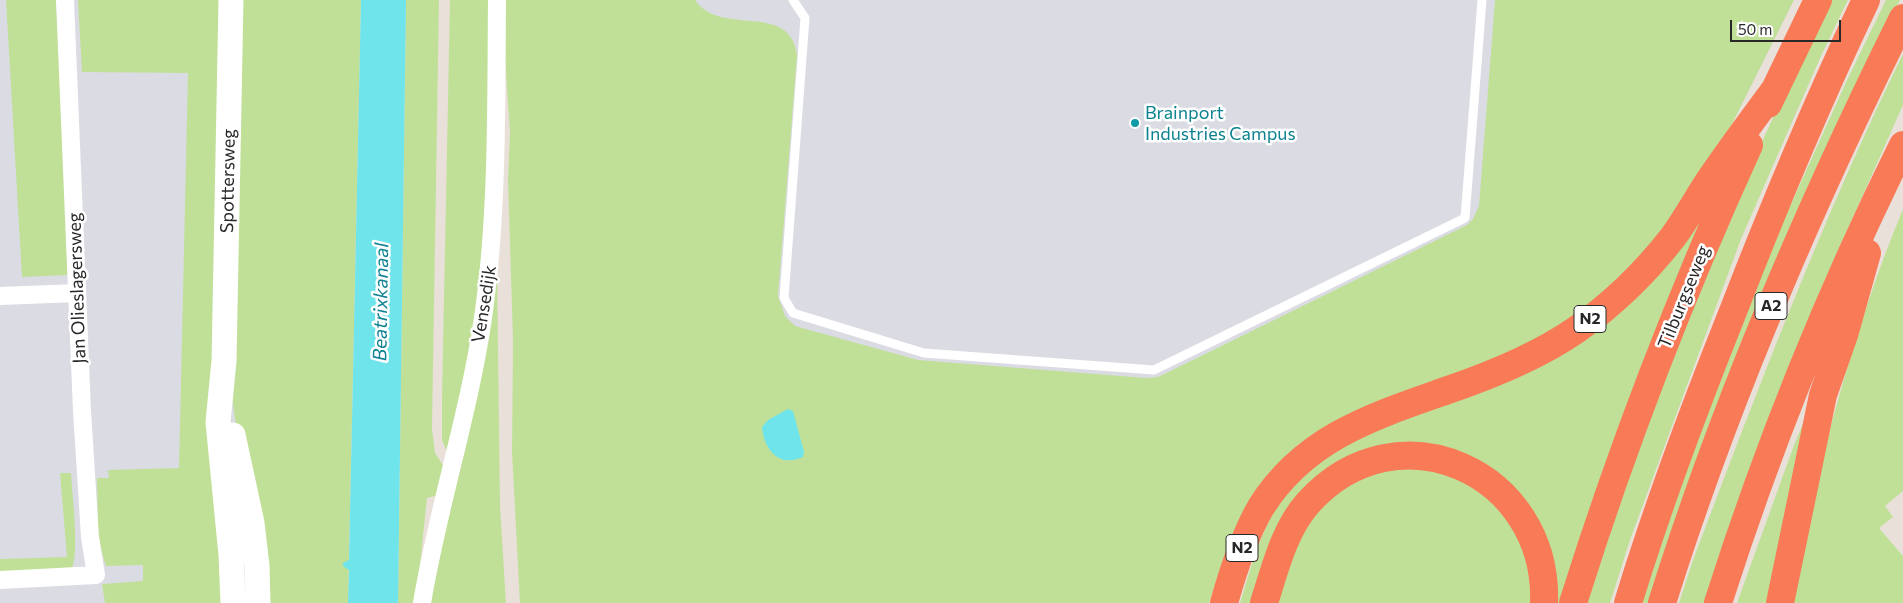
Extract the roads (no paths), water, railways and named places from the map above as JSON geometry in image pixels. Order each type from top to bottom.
[{"type":"highway","name":"Tilburgseweg","points":[[1573,603],[1597,528],[1647,389],[1714,224],[1818,0]]},
{"type":"highway","name":"A2","points":[[1628,603],[1646,545],[1692,416],[1758,248],[1833,68],[1866,0]]},
{"type":"highway","name":"A2","points":[[1662,603],[1725,419],[1757,340],[1827,177],[1903,18]]},
{"type":"highway","name":"N2","points":[[1224,603],[1243,547],[1261,508],[1300,462],[1320,444],[1366,420],[1480,379],[1527,358],[1563,338],[1604,309],[1637,279],[1673,236],[1711,178],[1776,88]]},
{"type":"highway","points":[[1718,603],[1780,428],[1836,287],[1903,145]]},
{"type":"highway","points":[[1780,603],[1823,395],[1844,335],[1891,169]]},
{"type":"highway","name":"N2","points":[[1264,603],[1288,536],[1311,500],[1332,481],[1352,469],[1377,460],[1407,456],[1434,458],[1456,464],[1495,485],[1524,520],[1537,547],[1542,574],[1544,603]]},
{"type":"main road","name":"Spottersweg","points":[[231,0],[224,361],[218,422],[234,603]]},
{"type":"main road","name":"Spottersweg","points":[[224,361],[235,450],[252,523],[257,566],[258,603]]},
{"type":"street","name":"Jan Olieslagersweg","points":[[0,580],[96,575],[90,537],[77,292],[65,0]]},
{"type":"street","name":"Vensedijk","points":[[422,603],[483,320],[491,255],[497,0]]},
{"type":"street","points":[[0,296],[77,292]]},
{"type":"lane","points":[[793,0],[805,18],[784,298],[793,313],[924,353],[1154,370],[1465,218],[1482,0]]},
{"type":"water","name":"Beatrixkanaal","points":[[361,0],[406,0],[398,603],[348,603],[349,570],[343,566],[343,563],[349,560]]},
{"type":"water","points":[[788,409],[793,411],[804,452],[803,457],[794,460],[787,460],[774,455],[766,443],[762,427],[768,420]]},
{"type":"place","name":"Brainport Industries Campus","points":[[1135,123]]}]
